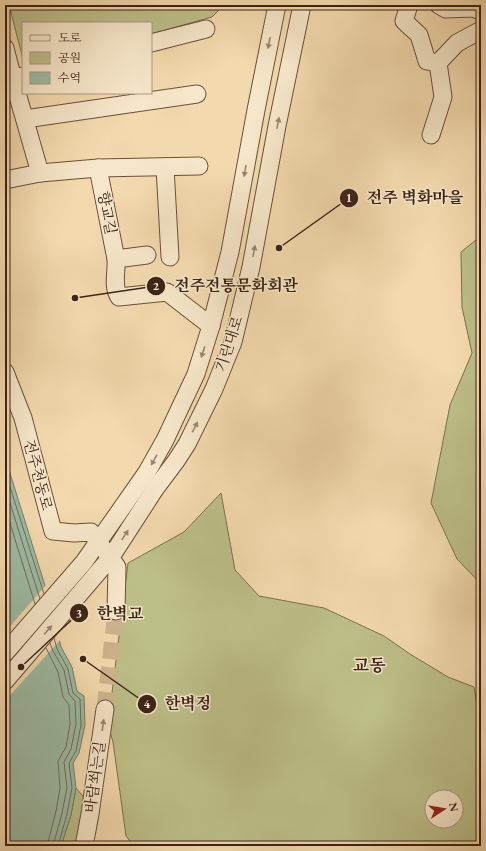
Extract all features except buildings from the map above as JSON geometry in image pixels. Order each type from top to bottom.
[{"type":"street","name":"기린대로","points":[[5,653],[69,580],[147,472],[165,440],[196,374],[211,326],[230,252],[277,5]]},
{"type":"street","name":"기린대로","points":[[5,681],[111,557],[155,489],[187,444],[214,389],[232,342],[251,268],[276,132],[302,5]]},
{"type":"street","points":[[409,5],[404,21],[419,35],[427,61],[438,63]]},
{"type":"street","points":[[439,5],[446,9],[473,8],[481,11]]},
{"type":"street","points":[[152,43],[206,29]]},
{"type":"street","points":[[438,63],[457,43],[481,30]]},
{"type":"street","points":[[5,48],[18,78],[25,119],[40,173]]},
{"type":"street","points":[[431,135],[443,97],[438,63]]},
{"type":"street","points":[[25,119],[197,94]]},
{"type":"street","points":[[5,180],[40,173],[98,168],[199,166]]},
{"type":"street","points":[[165,167],[170,257]]},
{"type":"street","name":"향교길","points":[[98,168],[116,259],[117,270],[115,289],[119,297],[167,292],[211,326]]},
{"type":"street","points":[[116,259],[147,255]]},
{"type":"street","name":"전주천동로","points":[[5,372],[23,418],[53,531],[74,533],[91,532],[97,542]]},
{"type":"street","points":[[97,542],[111,557],[117,567],[116,611]]},
{"type":"street","name":"바람쐬는길","points":[[84,846],[105,709]]},
{"type":"green space","points":[[9,5],[224,5],[212,17],[152,34],[152,22],[22,22],[22,55]]},
{"type":"green space","points":[[481,236],[481,584],[457,559],[431,503],[450,405],[472,353],[462,307],[461,252]]},
{"type":"green space","points":[[221,493],[235,570],[259,596],[324,608],[384,636],[448,677],[474,687],[481,730],[481,846],[134,846],[126,836],[113,742],[108,725],[128,563],[184,532]]},
{"type":"green space","points":[[76,788],[87,801],[77,846],[61,846],[71,815]]},
{"type":"water","points":[[5,457],[47,592],[61,647],[72,667],[77,691],[84,696],[85,725],[79,753],[73,763],[76,788],[71,815],[61,846],[5,846]]},
{"type":"pier","points":[[47,584],[61,639],[5,701],[5,632]]},
{"type":"tunnel","points":[[105,709],[116,611]]},
{"type":"place","name":"전주 벽화마을","points":[[279,248]]},
{"type":"place","name":"전주전통문화회관","points":[[75,298]]},
{"type":"place","name":"한벽정","points":[[83,659]]},
{"type":"place","name":"한벽교","points":[[21,667]]},
{"type":"district","name":"교동","points":[[369,665]]}]
